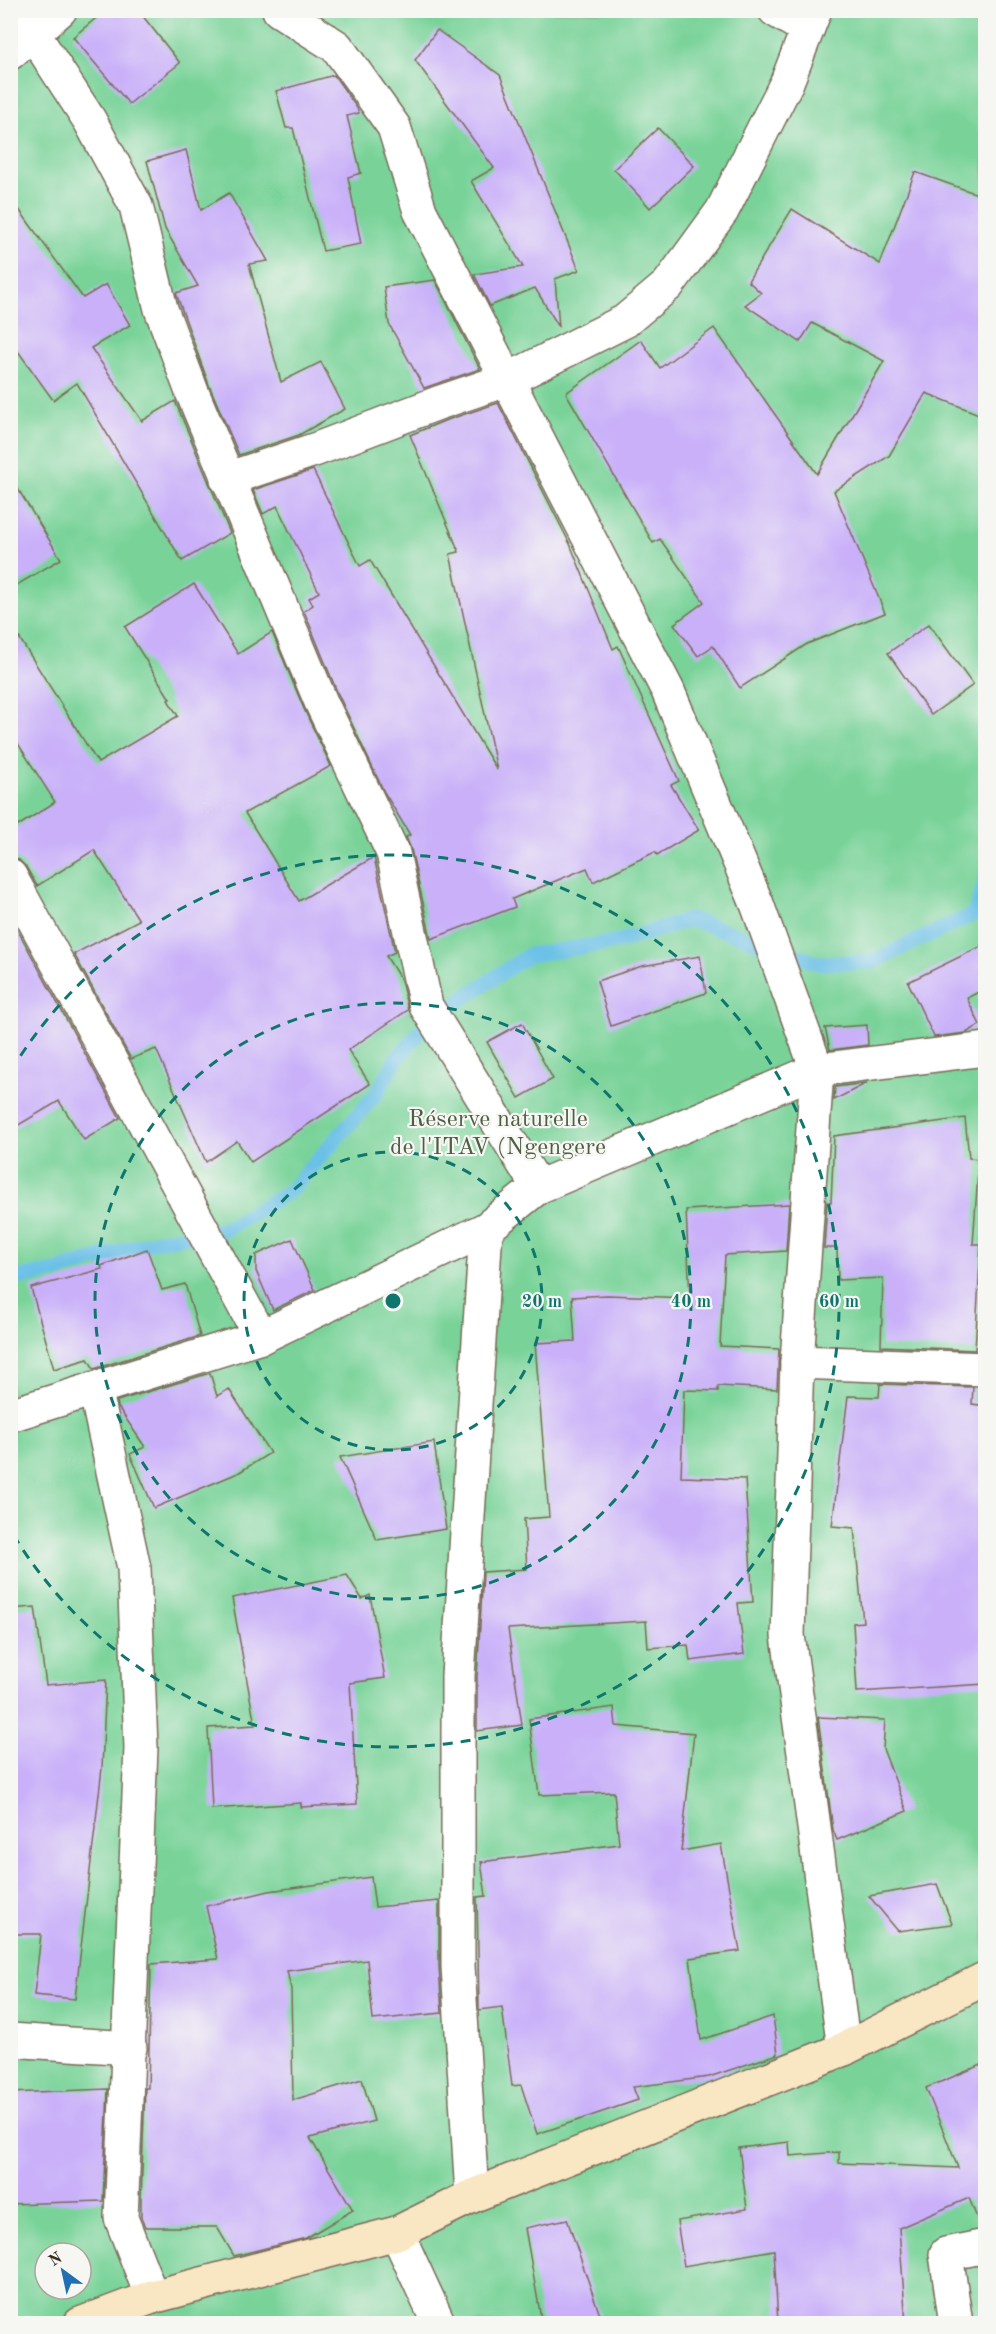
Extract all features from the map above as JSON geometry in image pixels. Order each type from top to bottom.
[{"type":"street","points":[[60,10],[21,32],[90,121],[136,206],[161,309],[227,479],[321,702],[393,853],[426,1006],[538,1187]]},
{"type":"street","points":[[279,10],[337,47],[394,126],[420,211],[509,379],[668,691],[757,904],[817,1070],[797,1362],[788,1635],[844,2049]]},
{"type":"street","points":[[227,479],[317,449],[509,379],[625,321],[668,285],[722,211],[787,82],[811,20],[775,10]]},
{"type":"street","points":[[10,876],[261,1337]]},
{"type":"street","points":[[10,1415],[261,1337],[486,1229],[538,1187],[817,1070],[986,1049]]},
{"type":"street","points":[[472,2196],[458,1966],[458,1676],[486,1229]]},
{"type":"street","points":[[797,1362],[986,1369]]},
{"type":"street","points":[[95,1389],[134,1568],[141,1748],[122,2218],[152,2297]]},
{"type":"street","points":[[80,2324],[152,2297],[397,2233],[472,2196],[844,2049],[986,1978]]},
{"type":"street","points":[[10,2040],[130,2048]]},
{"type":"street","points":[[397,2233],[439,2324]]},
{"type":"street","points":[[956,2324],[946,2254],[986,2246]]},
{"type":"green space","name":"Réserve naturelle de l'ITAV (Ngengere","points":[[11,11],[985,11],[985,2323],[11,2324]]},
{"type":"building","points":[[106,10],[138,10],[180,63],[129,104],[73,37]]},
{"type":"building","points":[[437,30],[500,75],[579,270],[555,279],[559,327],[535,288],[490,306],[474,274],[523,267],[471,181],[494,168],[415,60]]},
{"type":"building","points":[[334,75],[359,113],[347,116],[361,173],[348,177],[361,244],[323,251],[293,128],[286,128],[276,91]]},
{"type":"building","points":[[658,128],[694,166],[650,208],[614,169]]},
{"type":"building","points":[[186,150],[201,210],[229,193],[268,261],[249,264],[281,382],[321,362],[345,409],[299,435],[239,455],[209,385],[176,293],[198,286],[165,229],[147,161]]},
{"type":"building","points":[[915,172],[986,197],[986,417],[926,393],[889,456],[834,491],[885,613],[807,644],[740,688],[713,646],[698,656],[674,624],[704,602],[660,539],[653,543],[566,393],[641,340],[660,368],[714,328],[817,474],[884,361],[812,323],[800,342],[745,305],[761,293],[748,281],[792,209],[880,264]]},
{"type":"building","points":[[10,197],[83,298],[106,284],[130,325],[91,348],[142,421],[175,401],[230,533],[182,561],[77,383],[53,400],[10,340]]},
{"type":"building","points":[[435,280],[480,369],[424,388],[389,324],[384,287]]},
{"type":"building","points":[[498,403],[570,544],[613,649],[618,646],[679,781],[671,785],[699,830],[657,855],[655,852],[593,882],[587,868],[512,899],[515,907],[431,939],[411,849],[406,837],[410,835],[384,792],[338,694],[304,611],[313,605],[309,598],[319,592],[277,506],[263,514],[253,490],[313,470],[360,566],[370,560],[497,770],[450,554],[459,552],[410,435]]},
{"type":"building","points":[[10,476],[61,559],[10,589]]},
{"type":"building","points":[[194,584],[238,654],[272,632],[331,766],[245,813],[299,901],[374,857],[395,952],[386,956],[401,980],[408,1010],[348,1050],[370,1084],[251,1162],[237,1141],[206,1162],[156,1049],[131,1059],[74,954],[139,920],[94,850],[37,886],[26,867],[19,860],[10,857],[10,831],[55,802],[10,731],[10,623],[98,763],[178,716],[168,700],[170,699],[125,627]]},
{"type":"building","points":[[929,624],[973,685],[931,715],[888,653]]},
{"type":"building","points":[[10,916],[120,1118],[84,1140],[59,1101],[10,1130]]},
{"type":"building","points":[[986,944],[986,988],[967,998],[980,1025],[966,1033],[934,1037],[908,982]]},
{"type":"building","points":[[700,956],[706,993],[611,1026],[597,981],[642,966]]},
{"type":"building","points":[[522,1023],[553,1079],[519,1098],[487,1042]]},
{"type":"building","points":[[867,1025],[868,1045],[830,1050],[825,1028]]},
{"type":"building","points":[[867,1083],[834,1100],[835,1087]]},
{"type":"building","points":[[965,1118],[969,1158],[979,1159],[973,1244],[981,1244],[975,1350],[881,1346],[883,1278],[838,1280],[837,1248],[824,1248],[827,1202],[831,1202],[834,1136]]},
{"type":"building","points":[[789,1204],[786,1251],[725,1255],[720,1346],[779,1349],[777,1389],[718,1386],[718,1391],[684,1390],[681,1477],[745,1479],[753,1602],[738,1603],[744,1654],[690,1661],[688,1645],[648,1648],[646,1621],[508,1629],[522,1725],[477,1731],[477,1677],[483,1572],[527,1569],[524,1519],[549,1517],[535,1343],[575,1341],[572,1297],[607,1295],[690,1298],[686,1210]]},
{"type":"building","points":[[292,1239],[315,1290],[273,1310],[256,1271],[256,1255]]},
{"type":"building","points":[[147,1249],[162,1290],[185,1284],[200,1336],[94,1369],[88,1359],[54,1369],[31,1288],[102,1269],[101,1266]]},
{"type":"building","points":[[210,1373],[217,1396],[229,1389],[270,1453],[238,1473],[154,1508],[130,1454],[145,1447],[118,1407],[117,1401]]},
{"type":"building","points":[[880,1384],[973,1387],[972,1404],[986,1406],[986,1684],[857,1692],[853,1623],[863,1622],[854,1528],[832,1526],[848,1396],[879,1397]]},
{"type":"building","points":[[434,1442],[446,1529],[377,1540],[340,1457]]},
{"type":"building","points":[[347,1575],[362,1599],[370,1595],[385,1678],[350,1683],[357,1804],[301,1807],[301,1803],[212,1809],[208,1728],[255,1725],[232,1598]]},
{"type":"building","points":[[35,1607],[46,1685],[106,1680],[102,1768],[75,1999],[34,1995],[41,1934],[10,1934],[10,1609]]},
{"type":"building","points":[[614,1707],[616,1726],[694,1733],[681,1851],[721,1844],[740,1951],[690,1958],[701,2040],[773,2016],[778,2054],[709,2077],[633,2087],[638,2100],[537,2134],[521,2085],[512,2086],[502,2007],[479,2010],[477,1897],[486,1896],[481,1862],[619,1844],[614,1792],[539,1795],[529,1719]]},
{"type":"building","points":[[818,1717],[885,1720],[883,1749],[907,1811],[837,1840],[833,1830]]},
{"type":"building","points":[[371,1877],[375,1907],[439,1901],[442,2013],[373,2020],[367,1960],[287,1971],[291,1989],[293,2100],[362,2079],[374,2121],[310,2138],[353,2210],[306,2238],[234,2256],[217,2227],[145,2227],[141,2217],[141,2200],[145,2088],[148,2088],[151,1964],[218,1959],[206,1906],[269,1891]]},
{"type":"building","points":[[937,1884],[952,1924],[898,1931],[869,1896]]},
{"type":"building","points":[[986,2063],[986,2228],[981,2228],[969,2198],[899,2228],[906,2324],[778,2324],[774,2250],[684,2266],[677,2221],[747,2209],[739,2148],[789,2142],[790,2156],[839,2152],[839,2163],[958,2168],[926,2088]]},
{"type":"building","points":[[108,2089],[103,2201],[10,2204],[10,2093]]},
{"type":"building","points":[[567,2219],[603,2324],[542,2324],[525,2228]]},
{"type":"waterway","points":[[10,1279],[56,1271],[155,1241],[223,1230],[290,1191],[377,1093],[395,1061],[431,1019],[529,955],[621,941],[691,919],[818,963],[871,962],[974,914],[986,880]]}]
